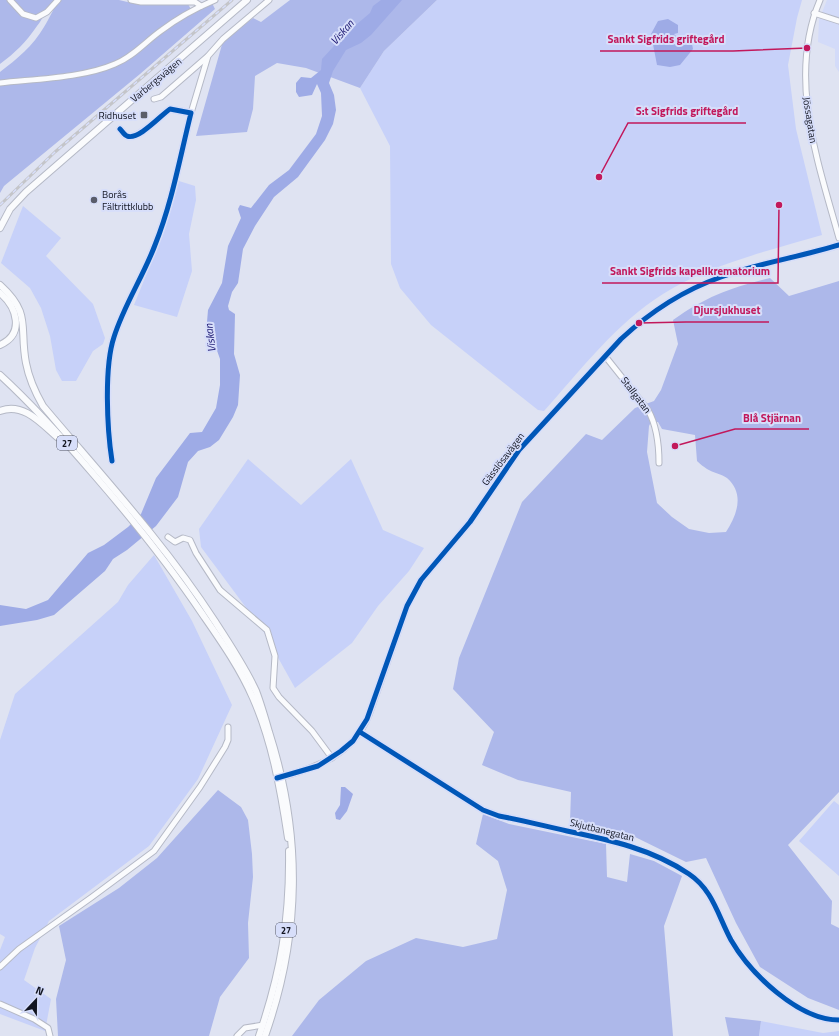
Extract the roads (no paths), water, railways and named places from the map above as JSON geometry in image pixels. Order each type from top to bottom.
[{"type":"main road","name":"Varbergsvägen","points":[[0,228],[14,204],[54,167],[248,0]]},
{"type":"main road","points":[[0,221],[6,216]]},
{"type":"main road","points":[[0,285],[9,293],[20,307],[23,318],[25,362],[35,392],[43,406],[71,443]]},
{"type":"main road","points":[[0,293],[13,307],[17,320],[14,332],[0,345]]},
{"type":"main road","name":"27","points":[[0,370],[71,443],[163,552],[226,649],[252,697],[280,778],[292,833],[294,887],[289,946],[279,993],[265,1036]]},
{"type":"main road","name":"27","points":[[0,375],[71,443]]},
{"type":"main road","points":[[0,412],[7,409],[24,412],[71,443]]},
{"type":"main road","name":"27","points":[[259,1036],[275,985],[286,931],[289,888],[289,842],[280,778]]},
{"type":"street","points":[[10,0],[24,14],[36,18],[47,12],[58,0]]},
{"type":"street","points":[[131,0],[141,2],[195,2],[201,6]]},
{"type":"street","points":[[0,83],[96,71],[115,64],[129,57],[162,30],[201,6],[215,0]]},
{"type":"street","points":[[154,98],[162,97],[208,56],[223,39],[269,0]]},
{"type":"street","name":"Jössagatan","points":[[820,0],[814,13],[805,67],[810,131],[839,238]]},
{"type":"street","points":[[814,13],[839,21]]},
{"type":"street","points":[[112,461],[108,382],[112,345],[117,329],[155,245],[171,194],[191,113],[208,56]]},
{"type":"street","points":[[120,129],[127,136],[133,137],[154,124],[170,109],[191,113]]},
{"type":"street","name":"Gässlösavägen","points":[[280,778],[318,766],[332,758],[353,741],[360,732],[369,715],[407,606],[418,584],[474,517],[519,450],[605,356],[639,323],[683,294],[730,274],[839,245]]},
{"type":"street","name":"Stallgatan","points":[[605,356],[648,410],[653,419],[658,440],[659,463]]},
{"type":"street","points":[[168,537],[175,542],[184,538],[190,540],[196,553],[220,590],[267,630],[275,656],[273,688],[278,697],[312,731],[332,758]]},
{"type":"street","points":[[0,967],[19,949],[154,852],[200,787],[225,747],[228,740],[228,727]]},
{"type":"street","name":"Skjutbanegatan","points":[[360,732],[483,810],[499,816],[624,844],[642,850],[690,875],[704,888],[715,903],[730,938],[742,958],[757,975],[782,996],[804,1010],[818,1016],[839,1020]]},
{"type":"street","points":[[0,1004],[34,1019],[48,1028],[50,1036]]},
{"type":"street","points":[[237,1036],[244,1028],[263,1025]]},
{"type":"railway","points":[[0,205],[55,152],[232,0]]},
{"type":"place","name":"Sankt Sigfrids griftegård","points":[[807,48]]},
{"type":"place","name":"Ridhuset","points":[[144,115]]},
{"type":"place","name":"S:t Sigfrids griftegård","points":[[599,177]]},
{"type":"place","name":"Borås Fältrittklubb","points":[[94,200]]},
{"type":"place","name":"Sankt Sigfrids kapellkrematorium","points":[[779,205]]},
{"type":"place","name":"Djursjukhuset","points":[[639,323]]},
{"type":"place","name":"Blå Stjärnan","points":[[675,446]]},
{"type":"water label","name":"Viskan","points":[[342,32]]},
{"type":"water label","name":"Viskan","points":[[210,338]]}]
